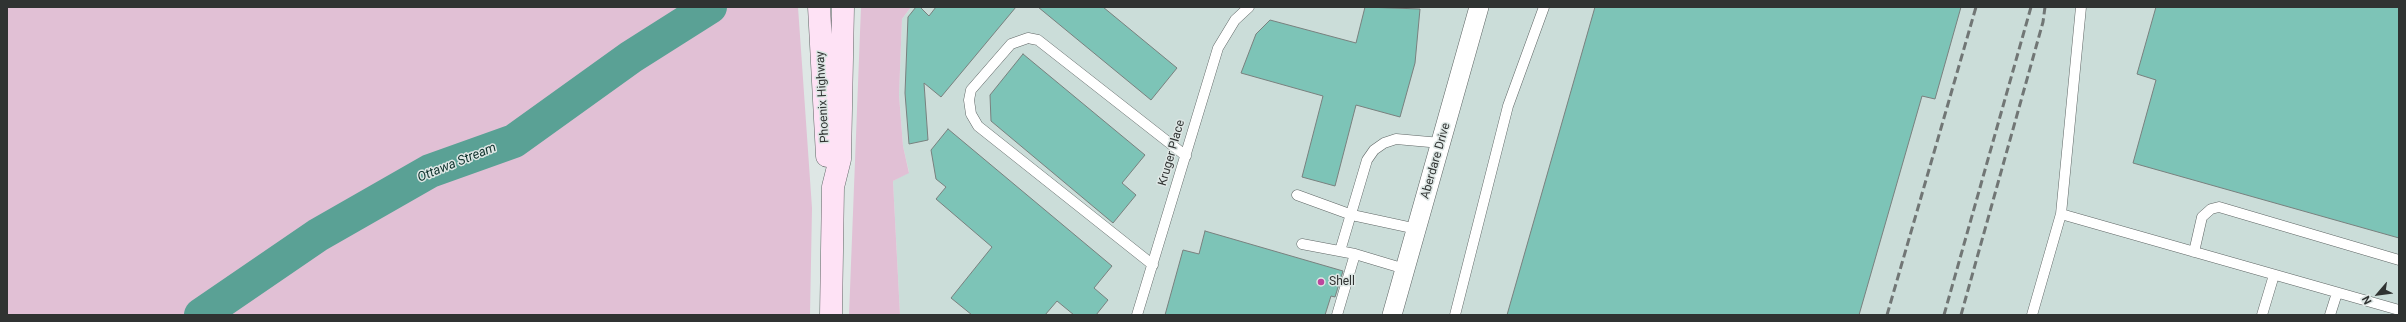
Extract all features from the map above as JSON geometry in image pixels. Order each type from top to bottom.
[{"type":"main road","name":"Phoenix Highway","points":[[831,315],[833,187],[840,159],[843,10]]},
{"type":"main road","name":"Phoenix Highway","points":[[819,12],[827,162],[833,187]]},
{"type":"street","name":"Aberdare Drive","points":[[1392,315],[1442,143],[1479,7]]},
{"type":"lane","name":"Kruger Place","points":[[1137,315],[1218,48],[1235,20],[1248,7]]},
{"type":"lane","points":[[1455,315],[1508,106],[1544,7]]},
{"type":"lane","points":[[2032,315],[2061,214],[2081,7]]},
{"type":"lane","points":[[1153,266],[978,126],[971,114],[969,100],[971,90],[1011,44],[1028,38],[1038,40],[1186,156]]},
{"type":"lane","points":[[1340,251],[1367,160],[1374,150],[1384,143],[1396,140],[1442,143]]},
{"type":"lane","points":[[1297,195],[1352,214],[1417,228]]},
{"type":"lane","points":[[2194,252],[2202,217],[2212,210],[2219,208],[2399,260]]},
{"type":"lane","points":[[2061,214],[2399,310]]},
{"type":"lane","points":[[1302,244],[1355,254],[1405,269]]},
{"type":"lane","points":[[1337,315],[1355,254]]},
{"type":"lane","points":[[2262,315],[2274,275]]},
{"type":"lane","points":[[2330,315],[2337,293]]},
{"type":"shaded area","points":[[7,7],[798,7],[812,208],[810,315],[7,315]]},
{"type":"shaded area","points":[[861,7],[911,7],[902,19],[899,95],[903,146],[909,173],[893,181],[900,315],[849,315]]},
{"type":"shaded area","points":[[911,7],[2399,7],[2399,315],[900,315],[893,181],[909,172],[903,146],[899,95],[902,19]]},
{"type":"building","points":[[916,7],[920,7],[929,16],[936,7],[1016,7],[941,97],[924,83],[928,140],[909,144],[905,93],[908,17]]},
{"type":"building","points":[[1038,7],[1103,7],[1177,68],[1151,100]]},
{"type":"building","points":[[1365,7],[1420,9],[1415,63],[1400,117],[1356,105],[1335,186],[1302,177],[1323,96],[1241,73],[1256,34],[1270,20],[1356,43]]},
{"type":"building","points":[[1595,7],[1961,7],[1935,99],[1922,96],[1859,315],[1507,315]]},
{"type":"building","points":[[2156,7],[2399,7],[2399,238],[2133,163],[2156,80],[2137,74]]},
{"type":"building","points":[[1023,54],[1145,155],[1122,183],[1136,195],[1113,223],[991,121],[990,95]]},
{"type":"building","points":[[948,129],[1112,266],[1094,288],[1108,300],[1096,315],[1074,315],[1057,301],[1045,315],[972,315],[951,298],[992,247],[936,199],[946,187],[936,179],[931,150]]},
{"type":"building","points":[[1205,231],[1343,271],[1335,297],[1331,296],[1325,315],[1165,315],[1183,250],[1199,254]]},
{"type":"waterway","name":"Ottawa Stream","points":[[201,315],[318,235],[430,171],[514,141],[631,57],[710,7]]},
{"type":"railway","points":[[1887,315],[1976,7]]},
{"type":"railway","points":[[1944,315],[2031,7]]},
{"type":"railway","points":[[1961,315],[2043,22],[2045,7]]},
{"type":"place","name":"Shell","points":[[1321,282]]}]
